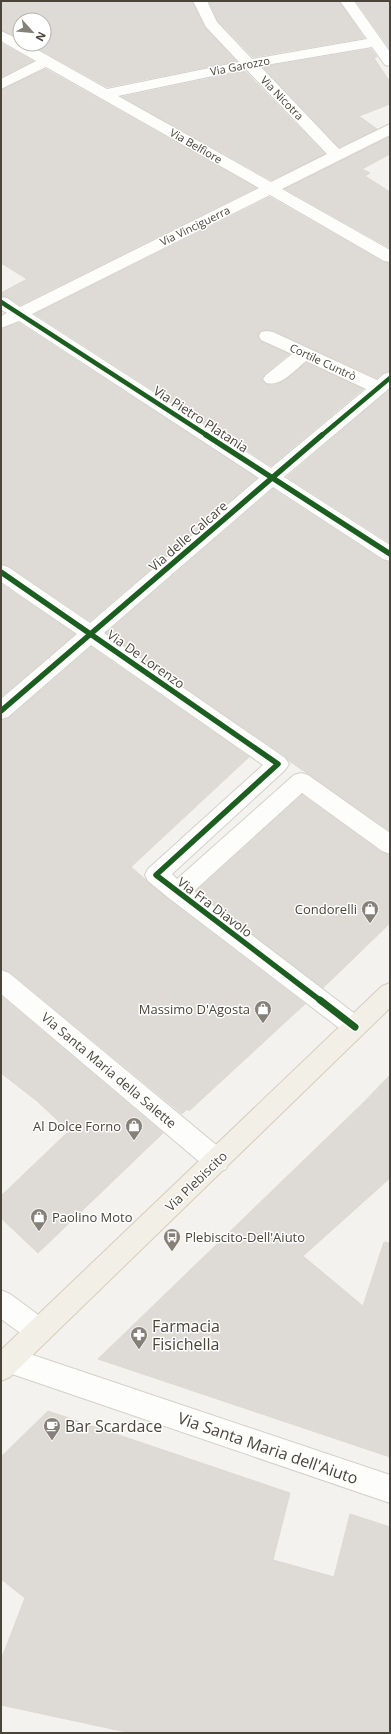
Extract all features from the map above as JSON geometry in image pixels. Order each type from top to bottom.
[{"type":"main road","name":"Via Plebiscito","points":[[5,1364],[217,1161],[390,992]]},
{"type":"street","name":"Via Nicotra","points":[[200,1],[211,24],[337,156]]},
{"type":"street","points":[[346,1],[390,62]]},
{"type":"street","name":"Via Belfiore","points":[[1,35],[390,257]]},
{"type":"street","name":"Via Garozzo","points":[[105,94],[249,64],[376,42]]},
{"type":"street","points":[[1,85],[46,61]]},
{"type":"street","name":"Via Vinciguerra","points":[[1,323],[390,129]]},
{"type":"street","name":"Via Pietro Platania","points":[[1,302],[390,554]]},
{"type":"street","name":"Cortile Cuntrò","points":[[267,336],[304,353],[385,383]]},
{"type":"street","points":[[272,379],[304,353]]},
{"type":"street","name":"Via delle Calcare","points":[[1,711],[385,383]]},
{"type":"street","name":"Via De Lorenzo","points":[[1,572],[278,764]]},
{"type":"street","name":"Via Fra Diavolo","points":[[278,764],[156,875],[355,1027]]},
{"type":"street","points":[[178,892],[301,781],[390,845]]},
{"type":"street","name":"Via Santa Maria della Salette","points":[[1,980],[217,1161]]},
{"type":"street","points":[[1,1303],[39,1331]]},
{"type":"street","name":"Via Santa Maria dell'Aiuto","points":[[5,1364],[390,1490]]},
{"type":"building","points":[[1,1],[192,1],[205,28],[236,61],[107,87],[44,52],[52,52],[52,12],[12,12],[12,35],[1,30]]},
{"type":"building","points":[[209,1],[339,1],[364,38],[253,57],[218,21]]},
{"type":"building","points":[[356,1],[390,1],[390,49]]},
{"type":"building","points":[[1,43],[12,49],[12,52],[17,52],[33,61],[1,77]]},
{"type":"building","points":[[371,49],[377,57],[374,58],[390,82],[390,104],[359,116],[377,129],[339,147],[263,67]]},
{"type":"building","points":[[46,69],[256,188],[20,305],[8,297],[1,296],[1,293],[27,279],[1,263],[1,90]]},
{"type":"building","points":[[245,71],[325,154],[271,180],[122,97]]},
{"type":"building","points":[[389,137],[390,154],[362,169],[370,173],[365,176],[390,192],[390,248],[285,189]]},
{"type":"building","points":[[270,197],[383,262],[390,263],[390,371],[383,373],[377,378],[274,331],[260,331],[258,337],[260,341],[289,354],[265,374],[262,379],[266,384],[272,385],[283,381],[306,363],[363,389],[271,466],[35,314]]},
{"type":"building","points":[[19,323],[257,478],[90,621],[9,566],[1,564],[1,329]]},
{"type":"building","points":[[390,389],[390,543],[287,477]]},
{"type":"building","points":[[273,489],[382,560],[390,562],[390,831],[288,760],[286,757],[106,633]]},
{"type":"building","points":[[1,584],[75,634],[1,697]]},
{"type":"building","points":[[91,647],[249,757],[131,867],[169,900],[305,1004],[189,1111],[187,1109],[182,1114],[10,972],[1,969],[1,720],[9,718]]},
{"type":"building","points":[[302,795],[381,852],[390,855],[390,923],[323,988],[196,891]]},
{"type":"building","points":[[1,996],[163,1133],[38,1253],[1,1218],[1,1196],[69,1131],[37,1101],[1,1073]]},
{"type":"building","points":[[390,1075],[390,1178],[303,1256],[363,1306],[384,1242],[390,1243],[390,1457],[98,1359],[364,1102]]},
{"type":"building","points":[[48,1411],[290,1493],[273,1560],[334,1577],[350,1514],[390,1527],[390,1733],[131,1733],[1,1705],[1,1660],[25,1598],[1,1579],[1,1457]]},
{"type":"cycle path","points":[[1,302],[390,554]]},
{"type":"cycle path","points":[[1,711],[271,478],[390,378]]},
{"type":"cycle path","points":[[1,572],[278,764],[156,875],[355,1027]]},
{"type":"place","name":"Condorelli","points":[[370,924]]},
{"type":"place","name":"Massimo D'Agosta","points":[[263,1024]]},
{"type":"place","name":"Al Dolce Forno","points":[[134,1141]]},
{"type":"place","name":"Paolino Moto","points":[[39,1232]]},
{"type":"place","name":"Plebiscito-Dell'Aiuto","points":[[172,1252]]},
{"type":"place","name":"Farmacia Fisichella","points":[[139,1350]]},
{"type":"place","name":"Bar Scardace","points":[[52,1441]]}]
